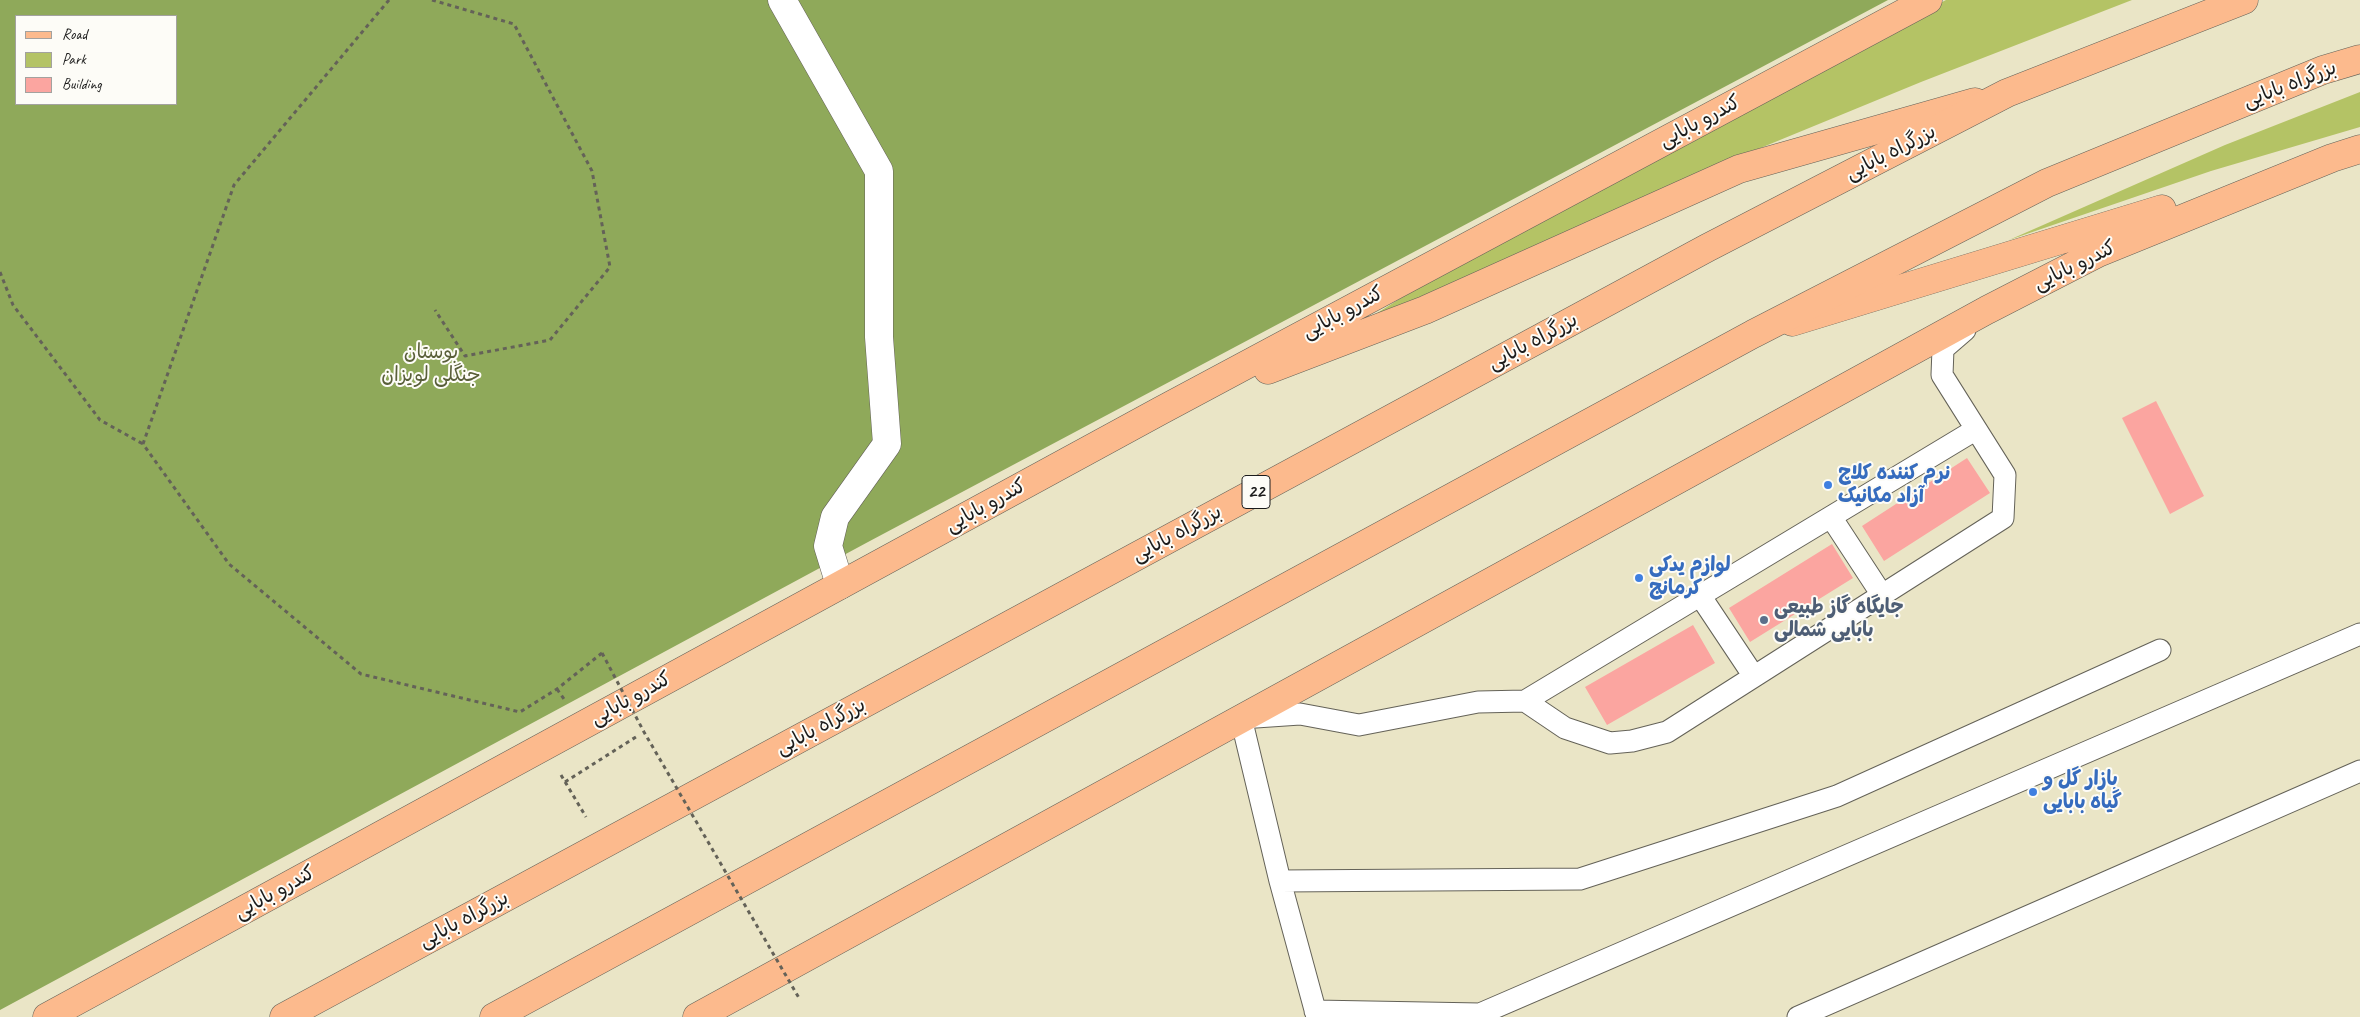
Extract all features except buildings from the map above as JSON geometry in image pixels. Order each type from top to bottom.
[{"type":"main road","name":"کندرو بابایی","points":[[47,1017],[1160,411],[1928,0]]},
{"type":"main road","name":"بزرگراه بابایی","points":[[284,1017],[1698,252],[2007,93],[2244,0]]},
{"type":"main road","name":"بزرگراه بابایی","points":[[494,1017],[1752,334],[2047,183],[2323,70],[2360,59]]},
{"type":"main road","points":[[1160,411],[1425,310],[1739,169],[2007,93]]},
{"type":"main road","name":"کندرو بابایی","points":[[698,1017],[1987,310],[2098,253],[2332,158],[2360,149]]},
{"type":"main road","points":[[1752,334],[2332,158]]},
{"type":"street","points":[[782,0],[878,171],[879,336],[887,444],[835,517],[828,546],[840,585]]},
{"type":"lane","points":[[1525,701],[1565,728],[1610,743],[1632,741],[1667,732],[1753,675],[2004,518],[2004,475],[1942,375],[1944,349],[1987,310]]},
{"type":"lane","points":[[1975,430],[1701,597],[1525,701],[1478,702],[1359,725],[1300,714],[1241,718],[1280,880],[1316,1014],[1480,1016],[2360,634]]},
{"type":"lane","points":[[1831,517],[1882,595]]},
{"type":"lane","points":[[1701,597],[1753,675]]},
{"type":"lane","points":[[1280,880],[1580,879],[1837,796],[2160,650]]},
{"type":"lane","points":[[1798,1017],[2360,771]]},
{"type":"path","points":[[143,444],[234,185],[389,0]]},
{"type":"path","points":[[432,0],[514,24],[592,171],[610,267],[550,340],[465,356],[435,310]]},
{"type":"path","points":[[0,272],[14,306],[100,420],[143,444],[229,564],[361,674],[520,712],[557,689],[602,653],[644,732],[799,998]]},
{"type":"path","points":[[602,845],[565,782],[644,732]]},
{"type":"green space","name":"بوستان جنگلی لویزان","points":[[0,0],[1888,0],[868,542],[0,1010]]},
{"type":"green space","points":[[1946,0],[2132,0],[1921,82],[1724,163],[1352,329],[1491,241]]},
{"type":"green space","points":[[2360,92],[2360,127],[2211,171],[2009,240],[2225,145]]},
{"type":"place","name":"نرم کننده کلاچ آزاد مکانیک","points":[[1828,485]]},
{"type":"place","name":"لوازم یدکی کرمانج","points":[[1639,578]]},
{"type":"place","name":"جایگاه گاز طبیعی بابایی شمالی","points":[[1764,620]]},
{"type":"place","name":"بازار گل و گیاه بابایی","points":[[2033,792]]}]
